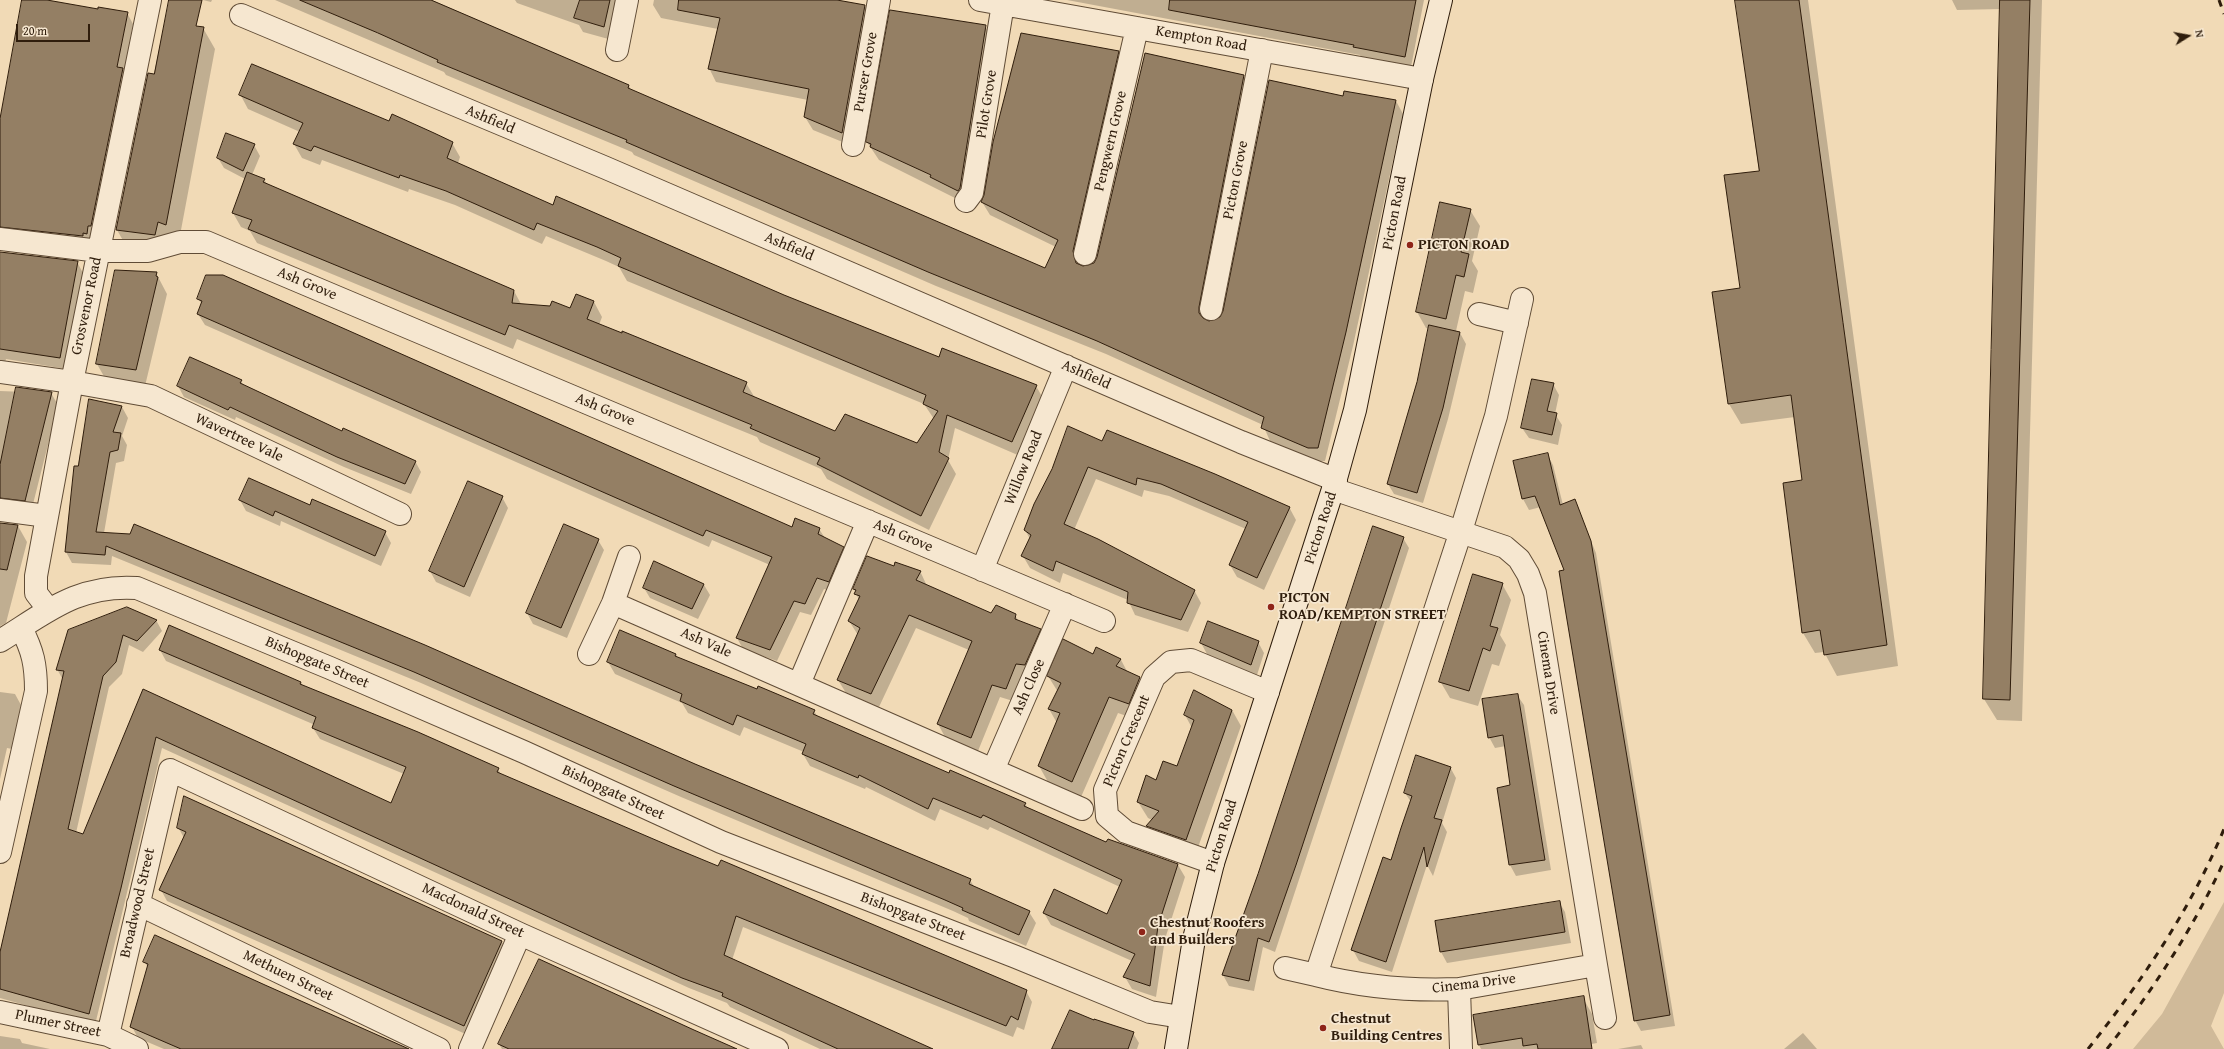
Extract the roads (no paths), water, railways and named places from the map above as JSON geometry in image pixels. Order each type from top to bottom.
[{"type":"street","name":"Grosvenor Road","points":[[49,610],[36,593],[36,576],[72,382],[150,0]]},
{"type":"street","points":[[617,50],[627,0]]},
{"type":"street","name":"Purser Grove","points":[[853,145],[879,0]]},
{"type":"street","name":"Kempton Road","points":[[980,0],[1422,79]]},
{"type":"street","name":"Picton Road","points":[[1176,1049],[1194,939],[1213,863],[1334,484],[1355,410],[1422,79],[1441,0]]},
{"type":"street","name":"Pilot Grove","points":[[966,201],[972,194],[1003,4]]},
{"type":"street","name":"Ashfield","points":[[241,15],[1066,366],[1334,484]]},
{"type":"street","name":"Pengwern Grove","points":[[1085,254],[1137,28]]},
{"type":"street","name":"Picton Grove","points":[[1211,309],[1262,50]]},
{"type":"street","name":"Ash Grove","points":[[0,239],[99,250],[148,251],[180,242],[206,242],[1104,621]]},
{"type":"street","points":[[1316,975],[1462,531],[1496,416],[1522,299]]},
{"type":"street","points":[[1479,314],[1517,323]]},
{"type":"street","name":"Willow Road","points":[[982,570],[1066,366]]},
{"type":"street","name":"Wavertree Vale","points":[[0,372],[72,382],[151,396],[400,514]]},
{"type":"street","name":"Cinema Drive","points":[[1285,968],[1348,983],[1411,989],[1460,989],[1596,965],[1535,593],[1528,574],[1519,559],[1506,548],[1334,484]]},
{"type":"street","points":[[0,510],[47,516]]},
{"type":"street","points":[[799,684],[868,521]]},
{"type":"street","points":[[589,654],[613,602],[629,557]]},
{"type":"street","name":"Bishopgate Street","points":[[0,641],[49,610],[73,597],[94,591],[122,587],[137,588],[323,665],[502,742],[721,842],[1016,957],[1150,1012],[1181,1017]]},
{"type":"street","name":"Ash Vale","points":[[613,602],[1082,809]]},
{"type":"street","name":"Ash Close","points":[[993,770],[1065,604]]},
{"type":"street","points":[[0,852],[36,691],[36,671],[32,650],[21,628]]},
{"type":"street","name":"Picton Crescent","points":[[1213,863],[1126,832],[1107,816],[1105,790],[1154,677],[1171,662],[1192,660],[1268,692]]},
{"type":"street","name":"Broadwood Street","points":[[108,1035],[170,770]]},
{"type":"street","name":"Macdonald Street","points":[[170,770],[520,934],[777,1049]]},
{"type":"street","name":"Methuen Street","points":[[138,904],[439,1049]]},
{"type":"street","points":[[470,1049],[520,934]]},
{"type":"street","points":[[1596,965],[1605,1018]]},
{"type":"street","points":[[1460,989],[1461,1049]]},
{"type":"street","name":"Plumer Street","points":[[0,1012],[108,1035],[137,1049]]},
{"type":"railway","points":[[2219,0],[2224,14]]},
{"type":"railway","points":[[2088,1049],[2146,971],[2164,944],[2196,888],[2224,829]]},
{"type":"railway","points":[[2107,1049],[2156,982],[2186,935],[2224,861]]},
{"type":"place","name":"PICTON ROAD","points":[[1410,245]]},
{"type":"place","name":"PICTON ROAD/KEMPTON STREET","points":[[1271,607]]},
{"type":"place","name":"Chestnut Roofers and Builders","points":[[1142,932]]},
{"type":"place","name":"Chestnut Building Centres","points":[[1323,1028]]}]
